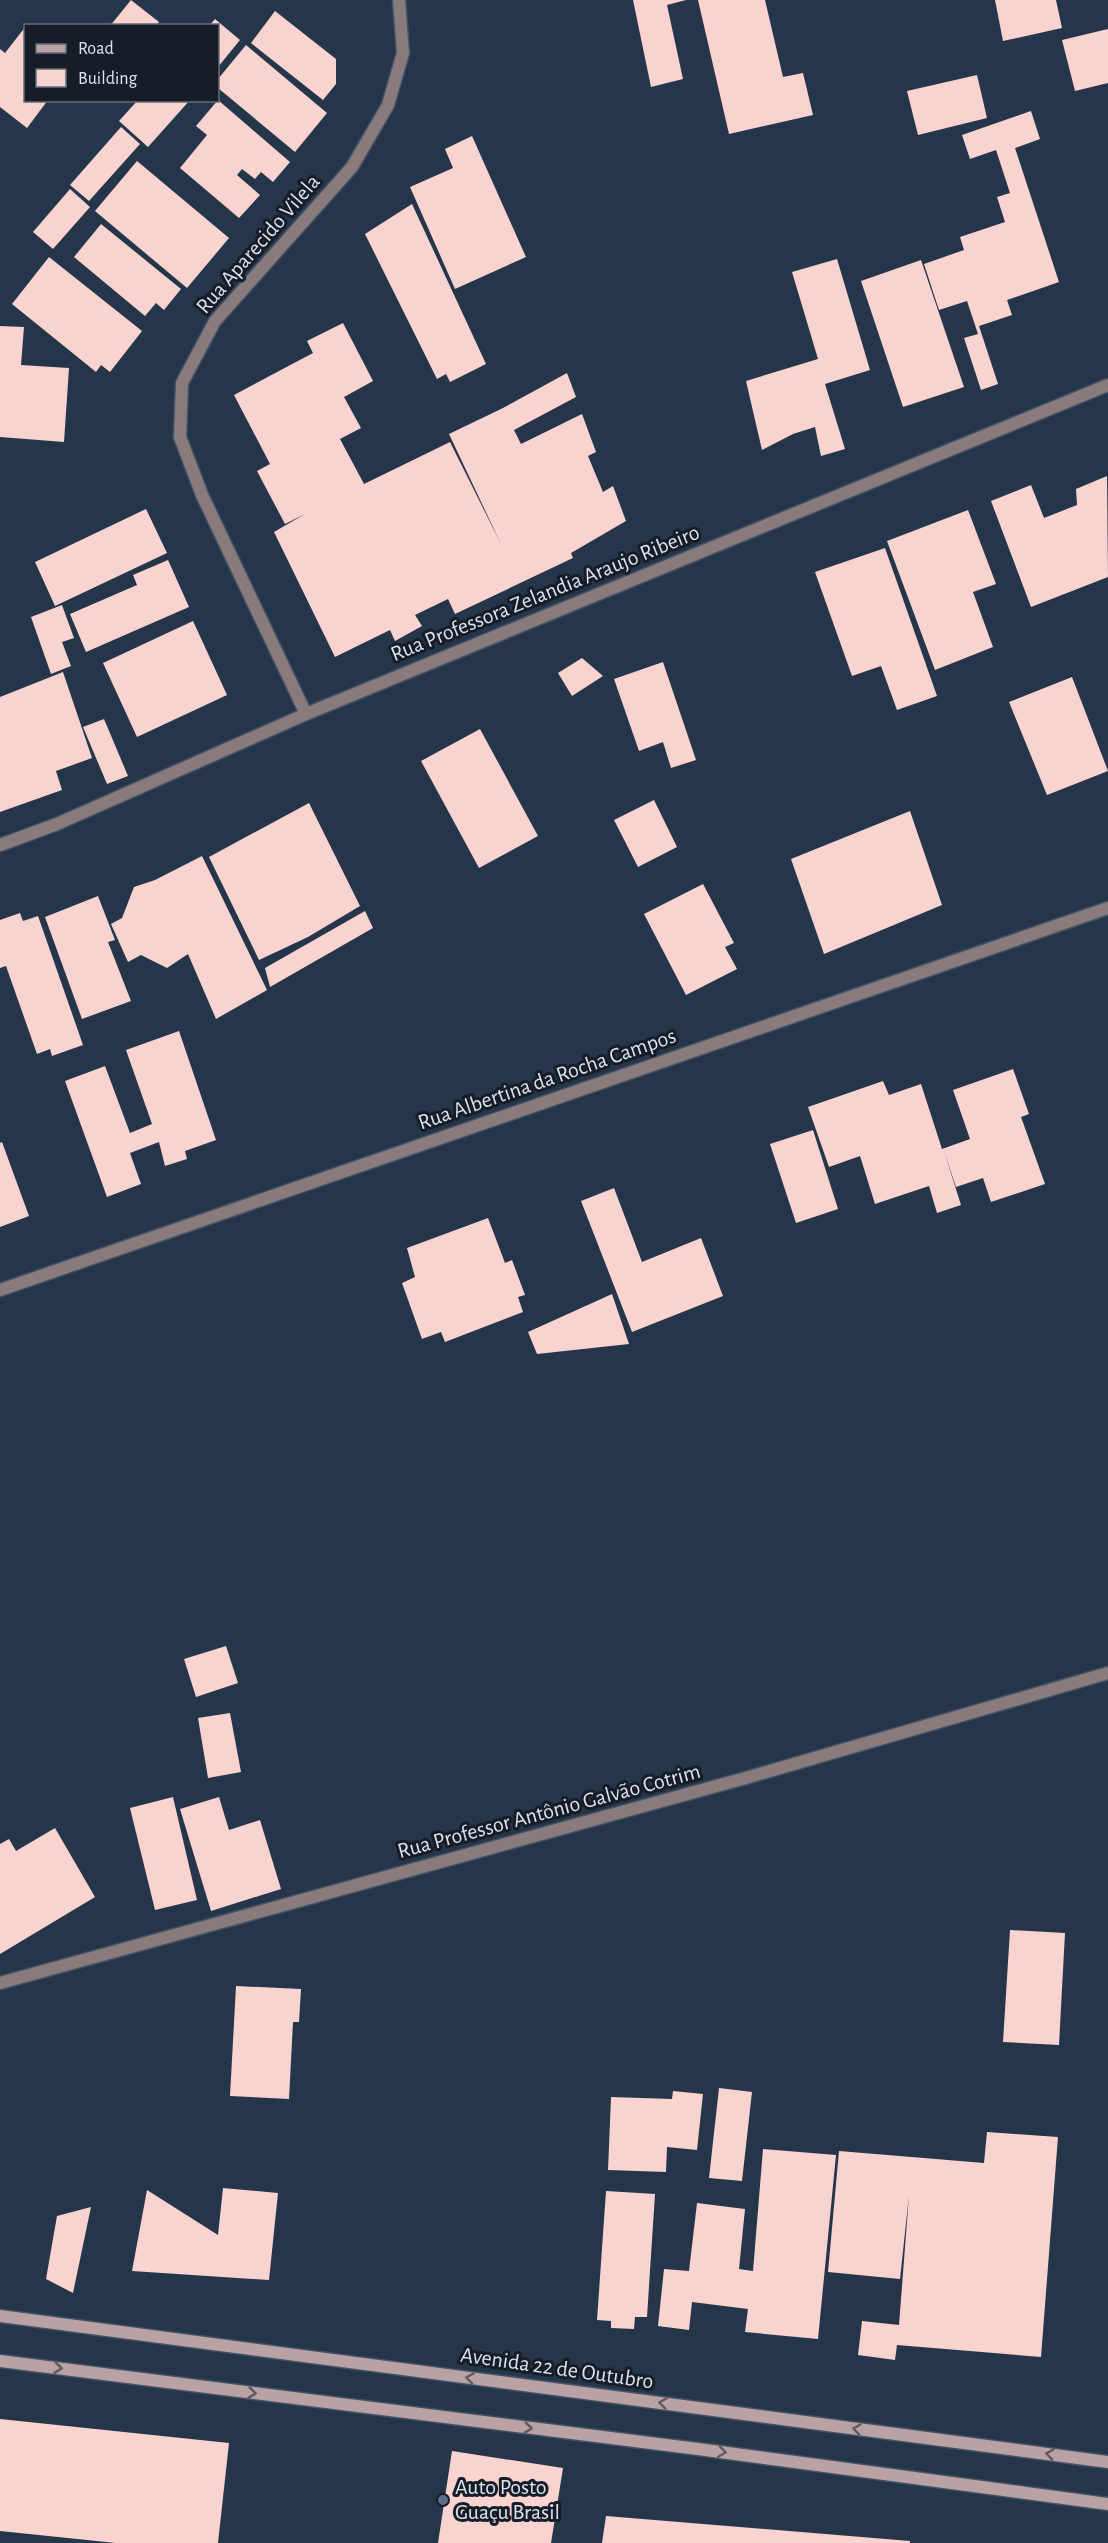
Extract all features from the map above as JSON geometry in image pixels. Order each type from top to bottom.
[{"type":"street","name":"Rua Aparecido Vilela","points":[[306,714],[202,495],[180,437],[182,383],[215,321],[352,167],[388,105],[403,53],[399,0]]},
{"type":"street","name":"Rua Professora Zelandia Araujo Ribeiro","points":[[0,844],[57,824],[306,714],[1108,385]]},
{"type":"street","name":"Rua Albertina da Rocha Campos","points":[[0,1290],[1108,908]]},
{"type":"street","name":"Rua Professor Antônio Galvão Cotrim","points":[[0,1983],[742,1779],[1108,1673]]},
{"type":"street","name":"Avenida 22 de Outubro","points":[[0,2316],[1108,2462]]},
{"type":"street","points":[[0,2361],[698,2449],[1108,2504]]},
{"type":"building","points":[[131,0],[159,22],[158,24],[112,24]]},
{"type":"building","points":[[633,0],[686,0],[667,5],[683,79],[651,87]]},
{"type":"building","points":[[698,0],[765,0],[783,77],[803,73],[813,115],[729,134]]},
{"type":"building","points":[[995,0],[1056,0],[1062,28],[1003,41]]},
{"type":"building","points":[[275,11],[336,59],[336,84],[323,100],[251,43]]},
{"type":"building","points":[[215,19],[240,40],[219,66],[219,24],[211,24]]},
{"type":"building","points":[[24,29],[24,102],[46,102],[27,128],[0,107],[0,49],[5,53]]},
{"type":"building","points":[[1108,29],[1108,83],[1075,91],[1062,40]]},
{"type":"building","points":[[246,45],[327,113],[295,152],[219,89],[219,78]]},
{"type":"building","points":[[977,75],[987,118],[918,135],[907,91]]},
{"type":"building","points":[[219,101],[290,162],[273,182],[261,172],[255,179],[242,169],[237,175],[260,195],[239,218],[180,168],[207,135],[196,126]]},
{"type":"building","points":[[136,102],[188,102],[148,147],[119,121]]},
{"type":"building","points":[[1031,111],[1040,139],[1015,148],[1059,282],[1007,300],[1012,315],[979,326],[998,384],[981,390],[964,338],[978,334],[967,301],[939,310],[924,264],[964,250],[960,237],[1005,222],[997,197],[1010,193],[996,150],[970,159],[962,135]]},
{"type":"building","points":[[121,127],[140,144],[89,201],[70,185]]},
{"type":"building","points":[[472,136],[526,257],[455,289],[410,187],[453,168],[445,149]]},
{"type":"building","points":[[137,161],[229,238],[187,288],[95,211]]},
{"type":"building","points":[[70,189],[90,207],[53,249],[33,232]]},
{"type":"building","points":[[412,204],[486,364],[450,382],[446,374],[437,379],[365,234]]},
{"type":"building","points":[[101,224],[181,289],[164,310],[156,303],[145,316],[74,257]]},
{"type":"building","points":[[49,257],[142,331],[110,372],[101,365],[96,372],[12,304]]},
{"type":"building","points":[[837,259],[870,370],[825,384],[845,449],[821,456],[815,427],[793,434],[762,450],[746,381],[818,359],[792,272]]},
{"type":"building","points":[[921,260],[964,387],[903,407],[861,281]]},
{"type":"building","points":[[343,323],[373,381],[344,397],[361,428],[340,439],[364,484],[450,442],[501,544],[449,434],[567,373],[576,397],[514,430],[521,444],[582,414],[596,452],[588,456],[603,492],[613,486],[626,521],[571,553],[573,558],[455,614],[448,599],[415,615],[422,626],[395,641],[390,630],[335,657],[274,532],[305,514],[285,524],[257,471],[270,464],[234,395],[313,353],[307,341]]},
{"type":"building","points":[[0,326],[24,327],[21,365],[69,368],[64,442],[0,437]]},
{"type":"building","points":[[1107,476],[1108,577],[1031,607],[991,501],[1031,485],[1044,518],[1077,505],[1076,489]]},
{"type":"building","points":[[146,509],[167,553],[55,606],[35,562]]},
{"type":"building","points":[[968,510],[996,584],[973,592],[993,647],[935,670],[887,541]]},
{"type":"building","points":[[885,548],[937,696],[897,710],[881,666],[852,676],[815,572]]},
{"type":"building","points":[[168,560],[189,607],[86,652],[70,614],[137,585],[133,575]]},
{"type":"building","points":[[62,605],[74,638],[62,642],[71,666],[51,674],[31,617]]},
{"type":"building","points":[[193,621],[227,695],[137,737],[103,663]]},
{"type":"building","points":[[582,658],[603,676],[572,696],[558,673]]},
{"type":"building","points":[[663,662],[696,760],[671,768],[663,742],[639,751],[614,679]]},
{"type":"building","points":[[63,672],[92,758],[56,771],[62,790],[0,812],[0,697]]},
{"type":"building","points":[[1072,677],[1108,771],[1047,795],[1009,702]]},
{"type":"building","points":[[104,719],[128,776],[107,784],[83,727]]},
{"type":"building","points":[[480,729],[538,836],[479,868],[421,761]]},
{"type":"building","points":[[654,800],[677,847],[638,867],[614,820]]},
{"type":"building","points":[[309,803],[360,906],[308,937],[259,960],[209,857]]},
{"type":"building","points":[[910,811],[942,905],[824,954],[791,859]]},
{"type":"building","points":[[202,856],[267,990],[216,1019],[188,954],[167,968],[141,955],[128,962],[111,924],[122,918],[134,887],[155,880]]},
{"type":"building","points":[[703,884],[734,943],[725,947],[737,969],[686,995],[644,914]]},
{"type":"building","points":[[98,896],[115,940],[108,942],[131,1001],[82,1019],[45,917]]},
{"type":"building","points":[[365,911],[373,928],[270,987],[265,968]]},
{"type":"building","points":[[20,913],[23,921],[38,916],[83,1045],[52,1056],[50,1049],[37,1054],[6,966],[0,968],[0,920]]},
{"type":"building","points":[[179,1031],[216,1140],[185,1151],[187,1159],[165,1166],[159,1142],[130,1153],[141,1184],[107,1197],[65,1081],[105,1066],[130,1133],[152,1124],[126,1050]]},
{"type":"building","points":[[1013,1069],[1029,1114],[1021,1117],[1045,1184],[991,1202],[983,1178],[956,1187],[944,1151],[961,1205],[937,1213],[929,1186],[875,1204],[860,1156],[829,1167],[808,1107],[883,1081],[889,1095],[921,1084],[942,1149],[970,1139],[953,1090]]},
{"type":"building","points":[[813,1130],[838,1209],[796,1223],[770,1144]]},
{"type":"building","points":[[2,1142],[29,1216],[0,1227],[0,1143]]},
{"type":"building","points":[[614,1188],[642,1262],[701,1238],[723,1296],[632,1332],[581,1201]]},
{"type":"building","points":[[488,1218],[505,1263],[512,1260],[525,1295],[518,1297],[523,1312],[445,1342],[441,1332],[422,1339],[402,1283],[415,1277],[407,1248]]},
{"type":"building","points":[[612,1294],[629,1344],[537,1354],[528,1332]]},
{"type":"building","points":[[226,1646],[238,1683],[196,1697],[184,1659]]},
{"type":"building","points":[[230,1713],[241,1772],[208,1778],[198,1718]]},
{"type":"building","points":[[173,1797],[197,1900],[155,1910],[130,1808]]},
{"type":"building","points":[[219,1797],[229,1830],[260,1820],[281,1889],[211,1911],[180,1809]]},
{"type":"building","points":[[55,1828],[95,1897],[0,1954],[0,1844],[9,1839],[16,1851]]},
{"type":"building","points":[[1010,1930],[1065,1933],[1059,2045],[1003,2042]]},
{"type":"building","points":[[236,1986],[301,1989],[299,2022],[293,2022],[289,2099],[230,2096]]},
{"type":"building","points":[[719,2088],[752,2092],[742,2181],[709,2178]]},
{"type":"building","points":[[673,2091],[703,2094],[697,2150],[667,2147],[666,2172],[608,2170],[611,2097],[672,2099]]},
{"type":"building","points":[[987,2132],[1058,2137],[1041,2357],[897,2345],[895,2360],[858,2355],[862,2321],[899,2325],[909,2195],[900,2279],[828,2272],[839,2151],[984,2163]]},
{"type":"building","points":[[763,2149],[836,2155],[818,2339],[745,2332],[748,2309],[692,2302],[689,2330],[658,2326],[664,2269],[689,2271],[697,2203],[745,2209],[739,2269],[753,2271]]},
{"type":"building","points":[[223,2188],[278,2193],[269,2280],[132,2271],[147,2190],[218,2235]]},
{"type":"building","points":[[606,2191],[655,2194],[647,2317],[635,2317],[634,2329],[611,2328],[611,2321],[597,2320]]},
{"type":"building","points":[[91,2207],[73,2293],[46,2279],[57,2216]]},
{"type":"building","points":[[0,2419],[229,2443],[218,2543],[116,2543],[0,2531]]},
{"type":"building","points":[[452,2451],[563,2468],[551,2543],[438,2543]]},
{"type":"building","points":[[606,2516],[910,2541],[910,2543],[602,2543]]},
{"type":"place","name":"Auto Posto Guaçu Brasil","points":[[443,2500]]}]
